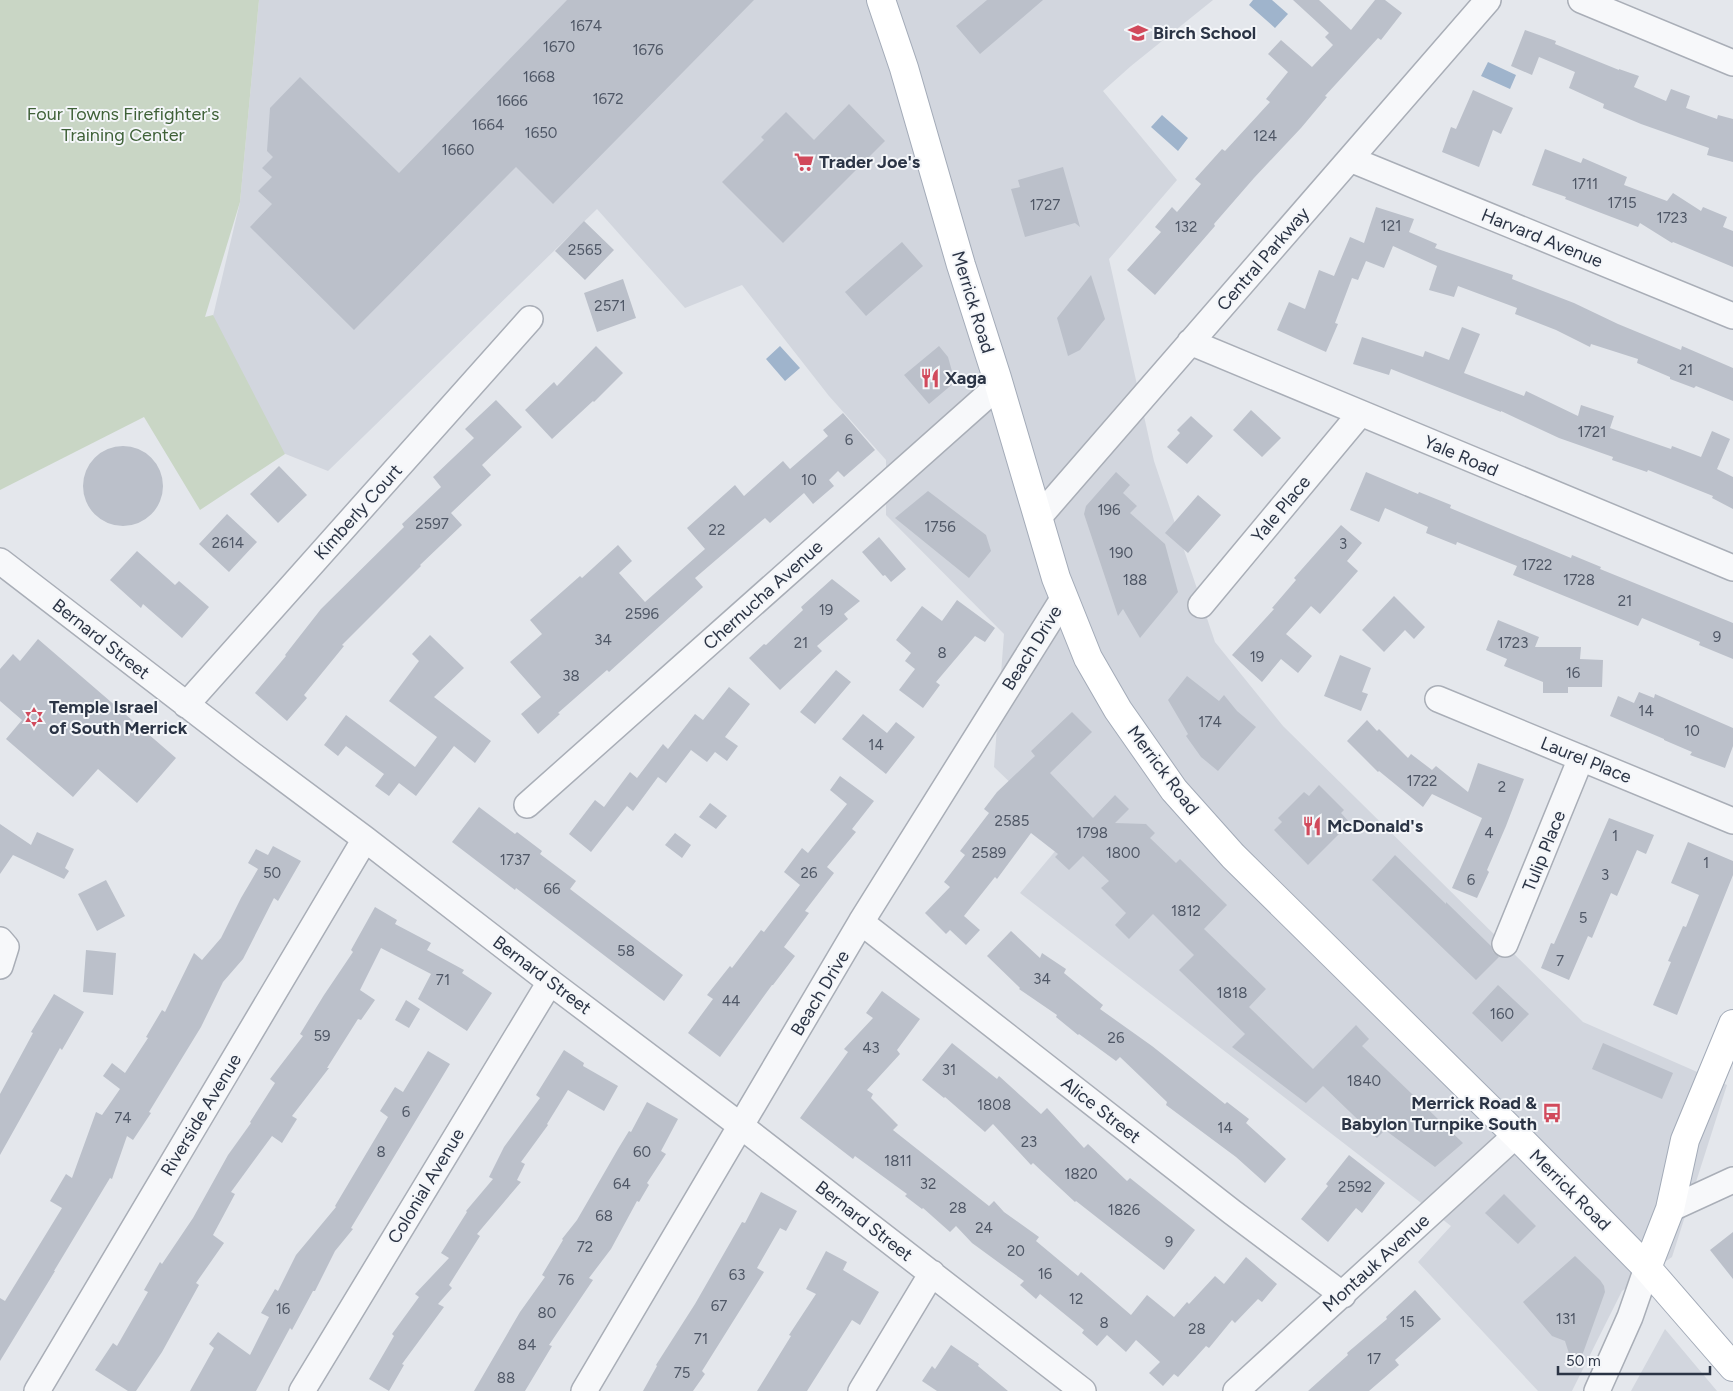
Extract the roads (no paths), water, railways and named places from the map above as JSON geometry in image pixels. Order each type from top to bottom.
[{"type":"main road","name":"Merrick Road","points":[[881,0],[904,68],[961,265],[1063,599],[1088,658],[1113,701],[1174,790],[1233,856],[1516,1135],[1647,1268],[1733,1367]]},
{"type":"main road","points":[[1647,1268],[1670,1209],[1685,1140],[1733,1024]]},
{"type":"street","name":"Central Parkway","points":[[1038,518],[1488,0]]},
{"type":"street","points":[[1581,0],[1733,64]]},
{"type":"street","name":"Harvard Avenue","points":[[1350,159],[1733,316]]},
{"type":"street","name":"Kimberly Court","points":[[186,705],[530,319]]},
{"type":"street","name":"Yale Road","points":[[1190,342],[1733,568]]},
{"type":"street","name":"Chernucha Avenue","points":[[527,805],[999,385]]},
{"type":"street","name":"Yale Place","points":[[1201,605],[1360,414]]},
{"type":"street","name":"Bernard Street","points":[[0,561],[186,705],[741,1126],[1083,1391]]},
{"type":"street","name":"Beach Drive","points":[[584,1391],[861,922],[1063,599]]},
{"type":"street","name":"Laurel Place","points":[[1438,699],[1733,821]]},
{"type":"street","name":"Tulip Place","points":[[1505,944],[1581,758]]},
{"type":"street","name":"Riverside Avenue","points":[[37,1391],[365,839]]},
{"type":"street","name":"Alice Street","points":[[861,922],[1232,1212],[1342,1295]]},
{"type":"street","points":[[0,940],[6,947],[0,966]]},
{"type":"street","name":"Colonial Avenue","points":[[302,1391],[550,982]]},
{"type":"street","name":"Montauk Avenue","points":[[1236,1391],[1516,1135]]},
{"type":"street","points":[[1670,1209],[1733,1180]]},
{"type":"street","points":[[1597,1391],[1630,1317],[1647,1268]]},
{"type":"street","points":[[861,1391],[932,1273]]},
{"type":"water","points":[[1253,0],[1272,0],[1288,14],[1275,28],[1249,5]]},
{"type":"water","points":[[1488,62],[1516,75],[1510,89],[1481,76]]},
{"type":"water","points":[[1162,115],[1188,138],[1178,151],[1151,127]]},
{"type":"water","points":[[780,346],[800,368],[785,381],[766,359]]},
{"type":"place","name":"Birch School","points":[[1138,33]]},
{"type":"place","name":"Trader Joe's","points":[[804,162]]},
{"type":"place","name":"Xaga","points":[[930,378]]},
{"type":"place","name":"Temple Israel of South Merrick","points":[[34,717]]},
{"type":"place","name":"McDonald's","points":[[1312,826]]},
{"type":"place","name":"Merrick Road & Babylon Turnpike South","points":[[1552,1113]]},
{"type":"park label","name":"Four Towns Firefighter's Training Center","points":[[123,124]]}]
